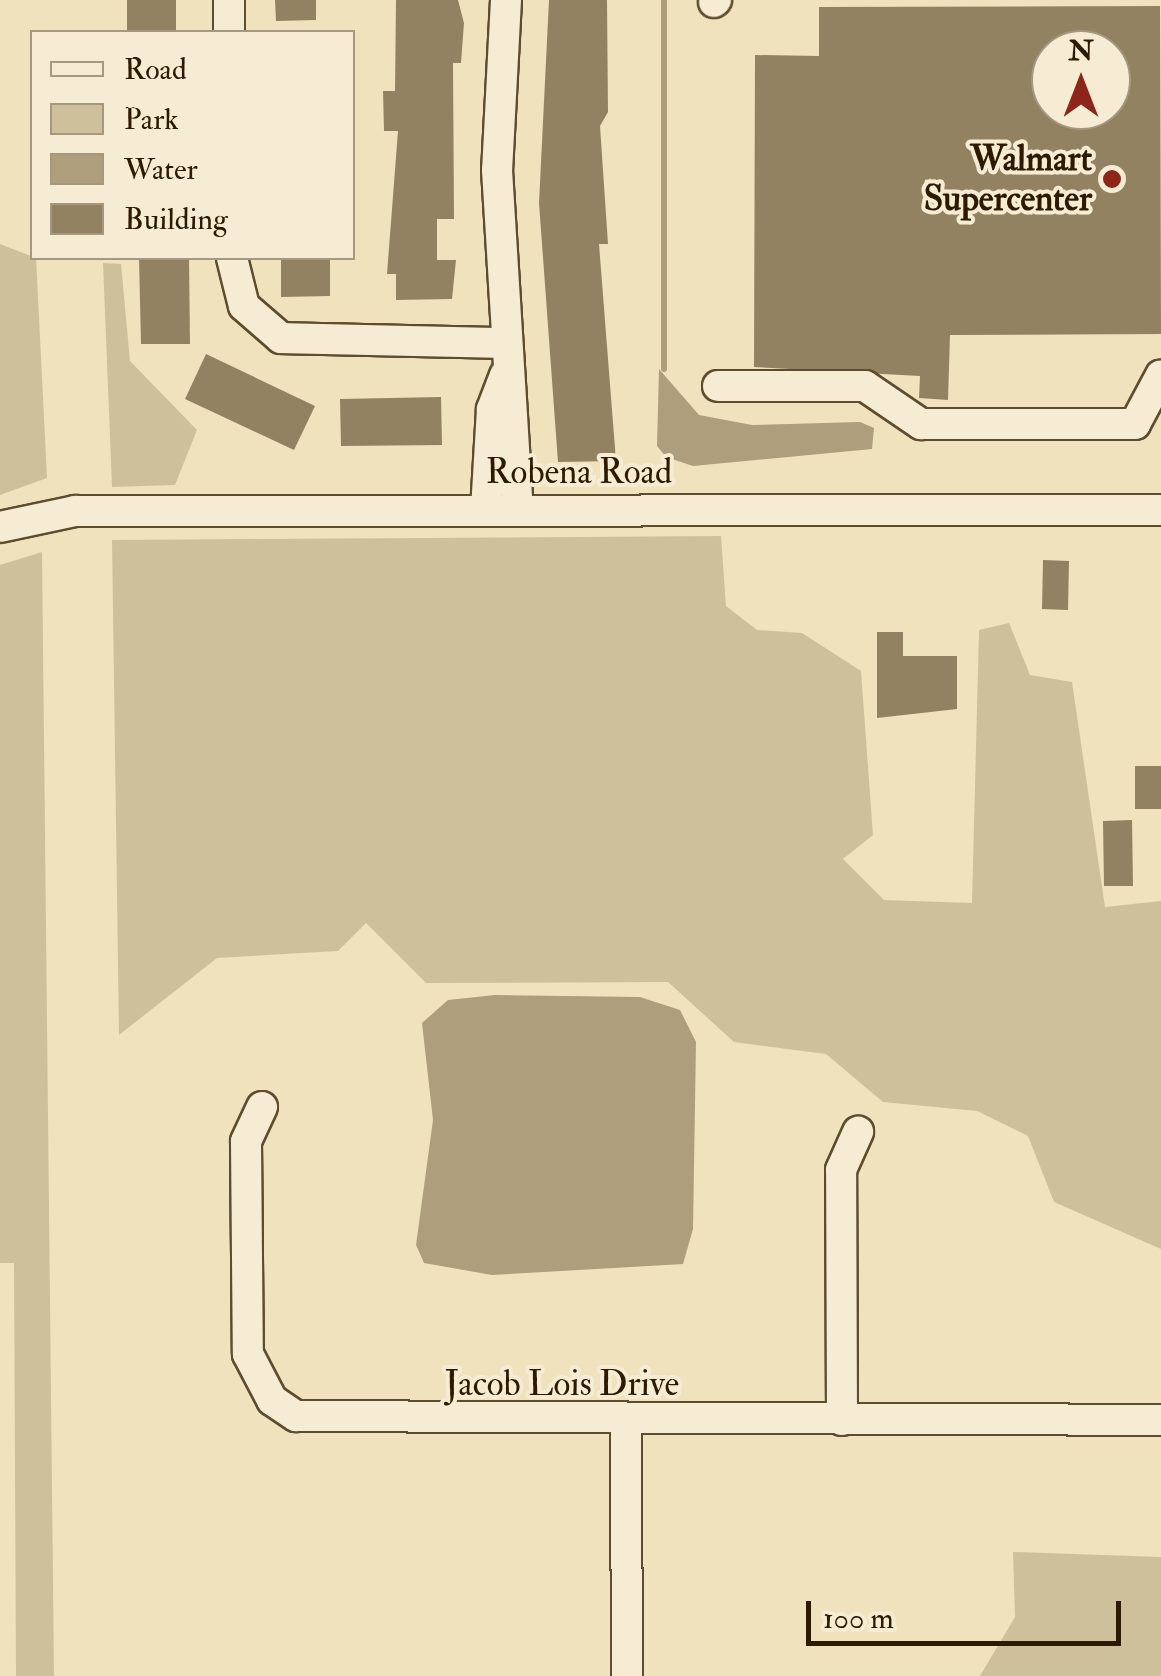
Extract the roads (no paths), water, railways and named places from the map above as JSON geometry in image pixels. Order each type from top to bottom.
[{"type":"street","points":[[229,0],[230,30]]},
{"type":"street","points":[[506,0],[497,170],[504,375],[515,410],[518,510]]},
{"type":"street","points":[[232,260],[244,306],[281,338],[503,343]]},
{"type":"street","points":[[486,510],[492,410],[504,375]]},
{"type":"street","points":[[718,386],[866,386],[921,424],[1134,424],[1161,375]]},
{"type":"street","name":"Robena Road","points":[[0,527],[75,511],[1161,510]]},
{"type":"street","name":"Jacob Lois Drive","points":[[262,1107],[246,1142],[248,1354],[272,1400],[324,1422],[1161,1420]]},
{"type":"street","points":[[842,1420],[841,1170],[858,1132]]},
{"type":"street","points":[[626,1421],[627,1676]]},
{"type":"water","points":[[659,369],[699,415],[752,425],[860,422],[874,428],[872,449],[693,466],[666,457],[657,446]]},
{"type":"water","points":[[495,995],[640,997],[680,1010],[696,1042],[693,1229],[683,1264],[492,1275],[424,1263],[416,1245],[433,1120],[422,1023],[448,1000]]},
{"type":"waterway","points":[[664,0],[664,369]]},
{"type":"place","name":"Walmart Supercenter","points":[[1112,179]]}]
